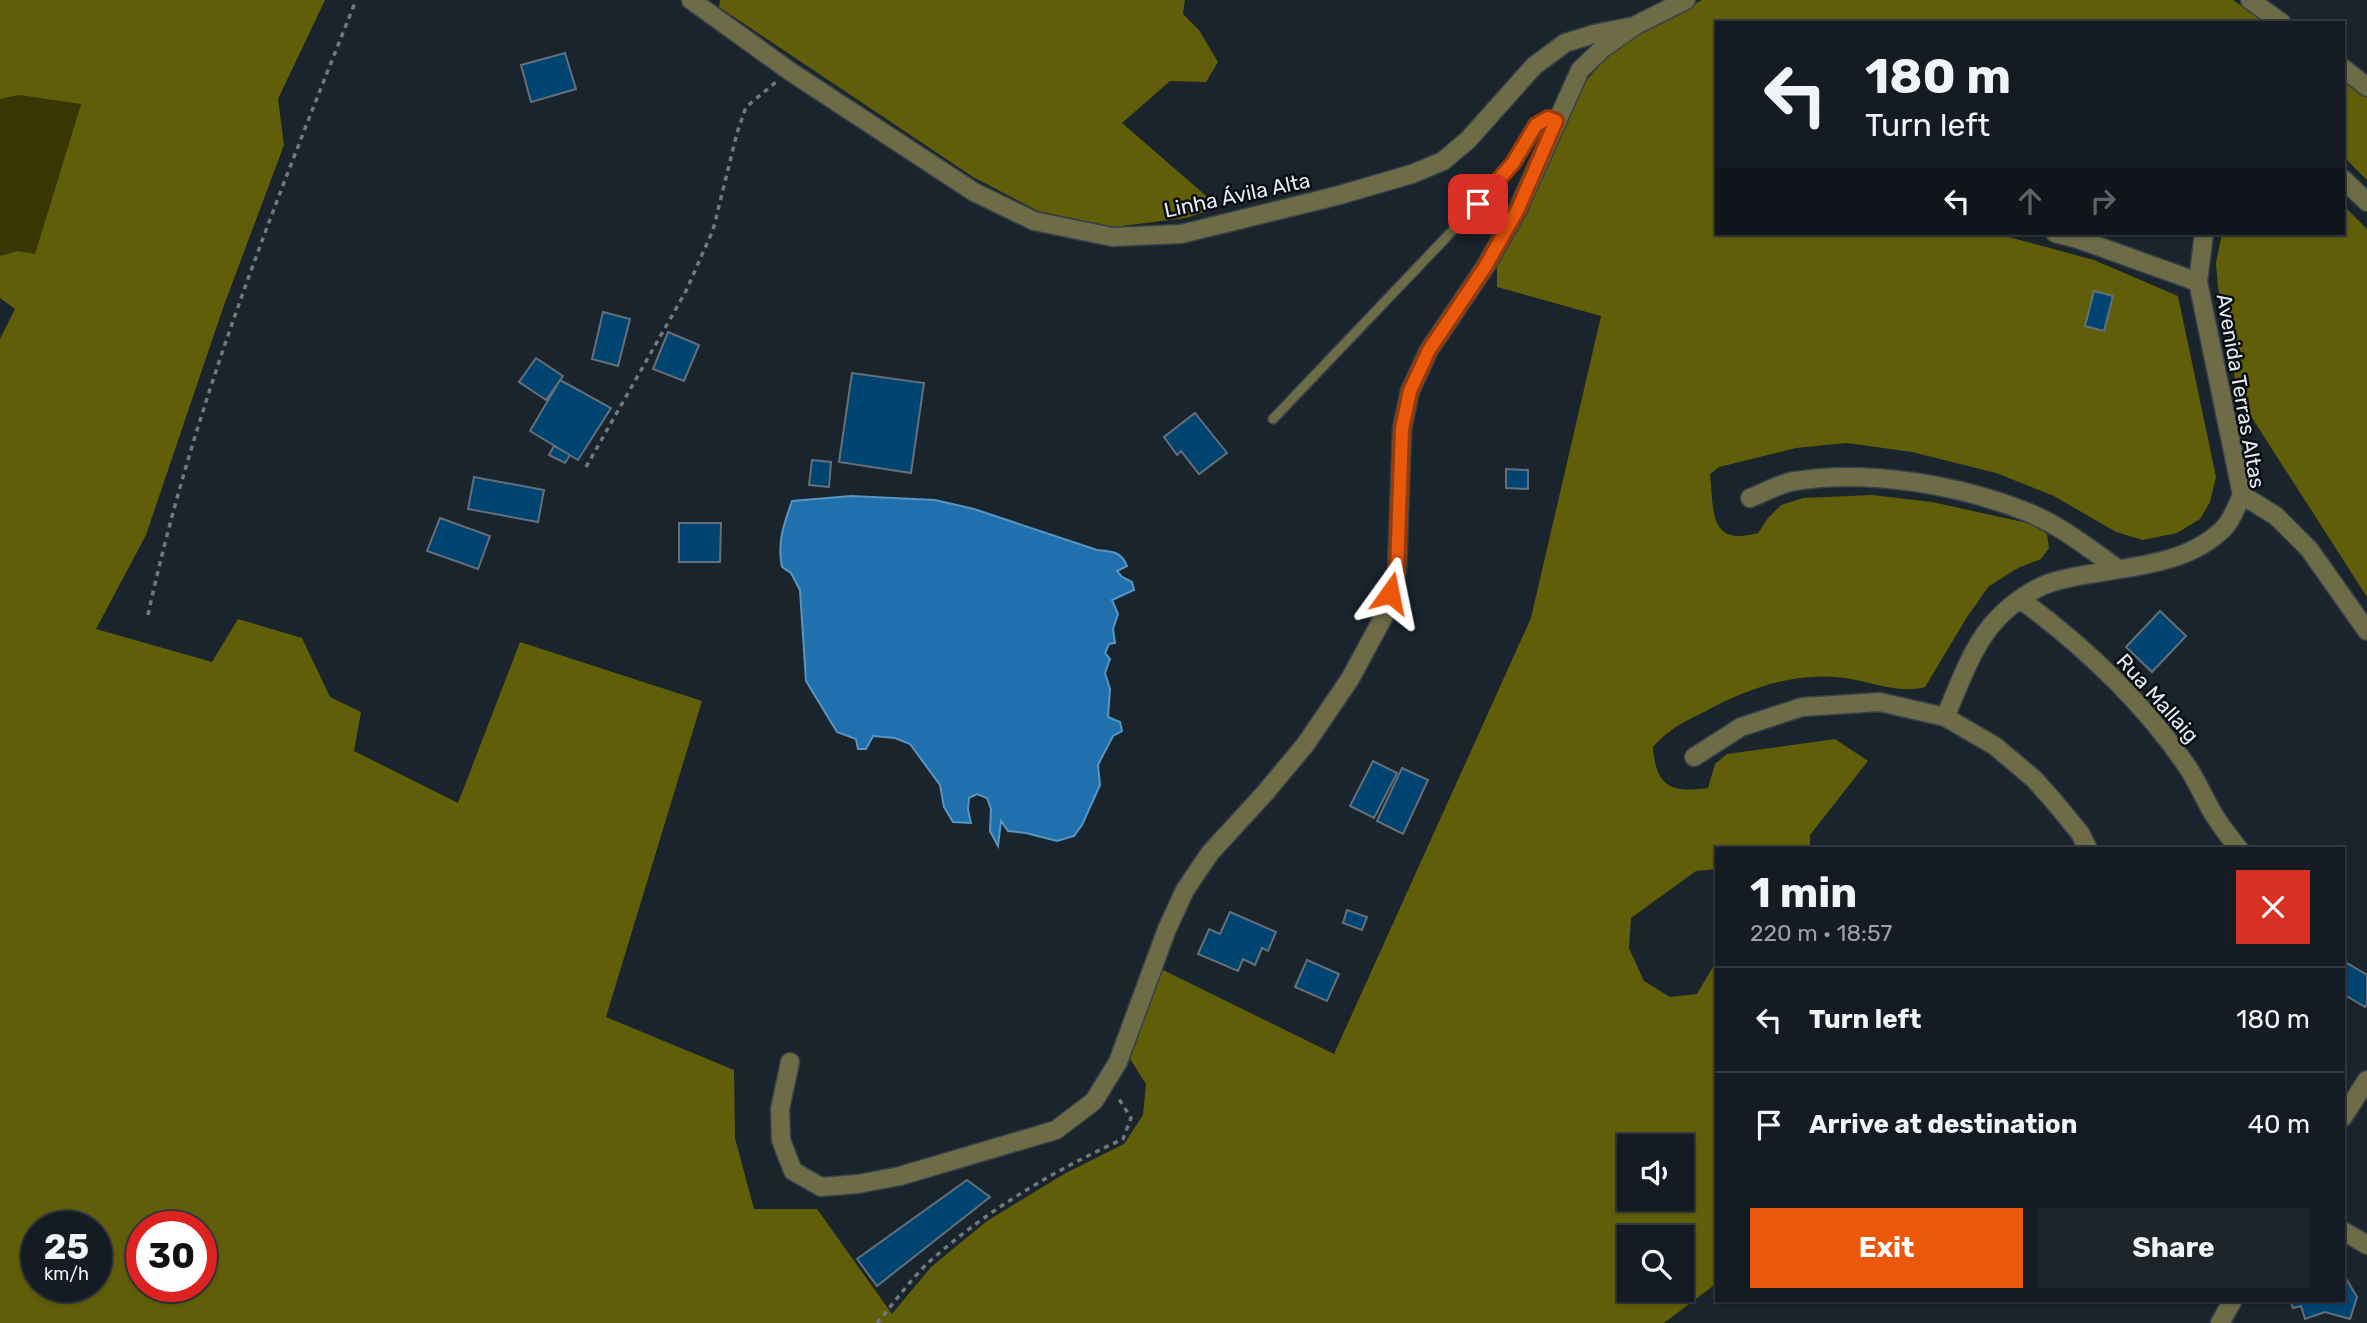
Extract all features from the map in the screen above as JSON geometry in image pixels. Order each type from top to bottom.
[{"type":"street","name":"Linha Ávila Alta","points":[[691,0],[791,72],[974,192],[1034,221],[1112,237],[1181,234],[1336,196],[1412,174],[1443,161],[1468,140],[1534,66],[1565,43],[1636,25]]},
{"type":"street","points":[[790,1062],[780,1110],[781,1140],[793,1171],[821,1187],[858,1184],[900,1176],[1056,1130],[1094,1101],[1118,1062],[1167,929],[1185,890],[1210,853],[1305,745],[1350,679],[1384,616],[1397,570],[1402,429],[1410,391],[1429,350],[1485,267],[1518,209],[1580,70],[1603,48],[1636,25],[1686,0]]},
{"type":"street","points":[[2250,0],[2279,21]]},
{"type":"street","points":[[2345,70],[2367,87]]},
{"type":"street","points":[[2345,181],[2367,202]]},
{"type":"street","points":[[2063,235],[2198,282]]},
{"type":"street","name":"Avenida Terras Altas","points":[[1945,717],[1975,650],[1996,620],[2020,599],[2057,580],[2169,559],[2203,546],[2226,526],[2242,495],[2198,282],[2204,235]]},
{"type":"street","points":[[1750,498],[1793,481],[1869,477],[1947,488],[2028,512],[2079,540],[2118,569]]},
{"type":"street","points":[[2242,495],[2276,516],[2308,549],[2367,631]]},
{"type":"street","name":"Rua Mallaig","points":[[2020,599],[2066,634],[2115,681],[2163,734],[2186,764],[2216,818],[2238,847]]},
{"type":"street","points":[[1694,757],[1741,727],[1801,707],[1880,702],[1945,717],[1996,746],[2034,779],[2080,833],[2087,847]]},
{"type":"street","points":[[2345,1114],[2367,1080]]},
{"type":"street","points":[[2345,1232],[2367,1245]]},
{"type":"street","points":[[2220,1323],[2232,1302]]},
{"type":"lane","points":[[1273,419],[1497,184],[1536,125],[1548,118],[1556,121]]},
{"type":"path","points":[[148,615],[166,534],[259,245],[356,0]]},
{"type":"path","points":[[586,467],[686,291],[713,230],[737,132],[746,107],[791,72]]},
{"type":"path","points":[[877,1323],[927,1264],[984,1216],[1071,1163],[1123,1139],[1131,1118],[1107,1080]]},
{"type":"shaded area","points":[[0,0],[325,0],[278,99],[284,145],[223,308],[146,535],[96,629],[212,662],[238,619],[302,638],[330,697],[361,712],[354,751],[458,803],[520,642],[702,701],[606,1017],[734,1070],[735,1138],[754,1209],[817,1209],[892,1314],[931,1267],[987,1221],[1064,1174],[1124,1144],[1143,1115],[1146,1084],[1127,1054],[1161,969],[1334,1054],[1531,618],[1601,316],[1497,287],[1497,253],[1574,98],[1600,65],[1647,29],[1702,0],[2233,0],[2263,21],[1715,21],[1715,235],[2001,235],[2094,260],[2178,296],[2216,477],[2210,502],[2200,519],[2177,533],[2143,540],[2116,532],[2054,496],[1996,473],[1912,452],[1847,443],[1796,448],[1719,467],[1710,474],[1717,522],[1722,530],[1730,535],[1758,533],[1781,505],[1803,498],[1872,495],[1932,502],[2032,524],[2047,534],[2049,548],[2041,559],[2018,568],[1989,586],[1925,687],[1895,688],[1827,676],[1791,679],[1773,683],[1722,703],[1678,726],[1653,747],[1662,779],[1675,788],[1684,789],[1708,788],[1715,764],[1727,754],[1835,739],[1868,761],[1810,835],[1810,847],[1715,847],[1715,869],[1696,871],[1631,918],[1629,948],[1644,981],[1670,997],[1697,994],[1715,965],[1715,1285],[1694,1300],[1694,1225],[1617,1225],[1617,1302],[1692,1302],[1664,1323],[0,1323],[0,339],[15,309],[0,298],[0,256],[17,251],[35,254],[81,104],[19,95],[0,99]]},
{"type":"shaded area","points":[[720,0],[1185,0],[1183,14],[1199,30],[1218,62],[1206,82],[1170,81],[1122,123],[1219,207],[1186,218],[1113,227],[1038,211],[973,177],[719,7]]},
{"type":"shaded area","points":[[2345,79],[2367,96],[2367,180],[2345,158]]},
{"type":"shaded area","points":[[19,95],[81,103],[35,255],[17,251],[0,256],[0,99]]},
{"type":"shaded area","points":[[2345,207],[2367,229],[2367,597],[2238,396],[2216,263],[2222,235],[2345,235]]},
{"type":"water","points":[[851,496],[935,500],[974,509],[1097,550],[1115,553],[1125,561],[1127,566],[1117,571],[1132,582],[1134,590],[1112,600],[1118,614],[1113,629],[1115,643],[1109,644],[1105,653],[1110,659],[1105,673],[1110,689],[1108,717],[1120,722],[1122,731],[1113,736],[1098,765],[1100,785],[1082,825],[1074,836],[1057,841],[1008,831],[1001,821],[998,846],[990,831],[991,809],[987,798],[977,794],[969,798],[971,823],[953,822],[944,807],[940,785],[910,744],[895,738],[873,736],[866,749],[858,749],[856,739],[837,732],[806,681],[800,590],[791,573],[782,567],[780,549],[792,501]]},
{"type":"building","points":[[565,53],[576,89],[531,102],[521,65]]},
{"type":"building","points":[[2094,291],[2113,296],[2104,331],[2085,326]]},
{"type":"building","points":[[603,312],[630,319],[618,366],[592,359]]},
{"type":"building","points":[[668,332],[699,345],[684,381],[653,369]]},
{"type":"building","points":[[536,358],[563,376],[546,400],[519,382]]},
{"type":"building","points":[[852,373],[924,383],[911,473],[839,462]]},
{"type":"building","points":[[560,380],[611,408],[578,460],[530,431]]},
{"type":"building","points":[[1195,413],[1227,453],[1199,474],[1181,451],[1177,455],[1164,437]]},
{"type":"building","points":[[554,446],[570,455],[565,463],[549,455]]},
{"type":"building","points":[[812,460],[831,462],[829,487],[809,485]]},
{"type":"building","points":[[1506,469],[1528,470],[1528,489],[1506,488]]},
{"type":"building","points":[[474,477],[544,490],[538,522],[468,509]]},
{"type":"building","points":[[440,518],[490,536],[478,569],[427,551]]},
{"type":"building","points":[[679,523],[721,523],[720,562],[679,562]]},
{"type":"building","points":[[2160,611],[2186,636],[2152,672],[2126,647]]},
{"type":"building","points":[[1373,761],[1397,773],[1374,818],[1350,806]]},
{"type":"building","points":[[1402,768],[1428,780],[1403,834],[1377,821]]},
{"type":"building","points":[[1347,910],[1367,917],[1362,930],[1343,923]]},
{"type":"building","points":[[1230,912],[1276,932],[1268,951],[1262,948],[1255,965],[1243,959],[1238,971],[1198,954],[1209,929],[1220,934]]},
{"type":"building","points":[[1307,960],[1339,974],[1327,1001],[1295,987]]},
{"type":"building","points":[[2347,963],[2367,975],[2365,1007],[2345,995]]},
{"type":"building","points":[[967,1180],[990,1197],[877,1286],[857,1259]]},
{"type":"building","points":[[2345,1279],[2357,1297],[2350,1319],[2325,1312],[2305,1319],[2301,1306],[2293,1308],[2291,1302],[2345,1302]]},
{"type":"route","points":[[1390,593],[1397,570],[1402,429],[1410,391],[1429,350],[1485,267],[1518,209],[1556,121],[1548,118],[1536,125],[1513,163],[1478,204]]}]
